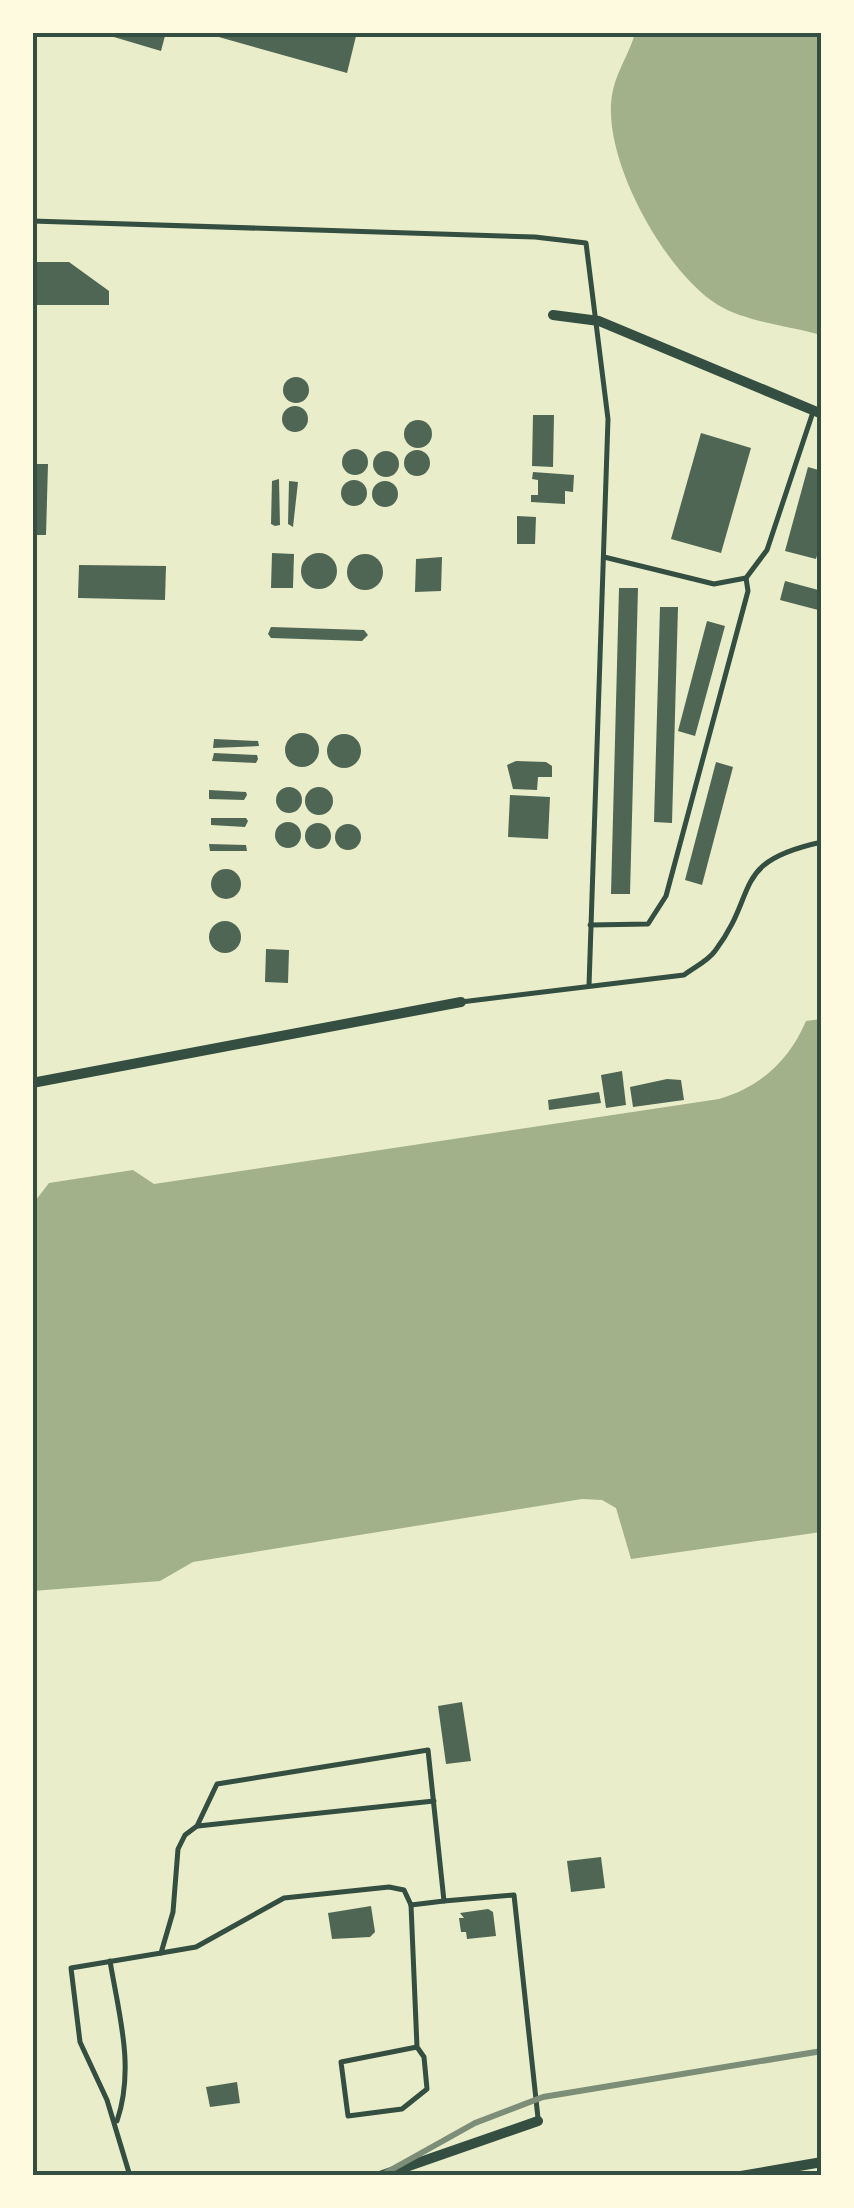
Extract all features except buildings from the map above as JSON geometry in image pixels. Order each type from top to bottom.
[{"type":"street","points":[[553,315],[599,321],[817,412]]},
{"type":"street","points":[[32,1084],[461,1002]]},
{"type":"street","points":[[380,2176],[538,2121]]},
{"type":"street","points":[[740,2176],[822,2162]]},
{"type":"lane","points":[[32,221],[516,236],[586,242],[599,321],[608,419],[589,986]]},
{"type":"lane","points":[[604,558],[714,584],[746,578],[767,550],[817,412]]},
{"type":"lane","points":[[590,925],[648,924],[666,896],[748,591],[746,578]]},
{"type":"lane","points":[[461,1002],[684,975],[714,953],[753,875],[780,851],[822,842]]},
{"type":"lane","points":[[161,1952],[173,1912],[178,1849],[185,1835],[197,1826],[217,1784],[428,1750],[444,1901]]},
{"type":"lane","points":[[197,1826],[434,1800]]},
{"type":"lane","points":[[130,2176],[116,2124],[80,2042],[71,1968],[196,1947],[284,1898],[389,1887],[404,1890],[410,1905],[417,2047],[424,2056],[427,2089],[402,2108],[348,2116],[341,2062],[417,2047]]},
{"type":"lane","points":[[410,1905],[514,1894],[538,2121]]},
{"type":"lane","points":[[110,1961],[127,2061],[126,2094],[116,2124]]},
{"type":"shaded area","points":[[635,33],[821,33],[821,335],[755,320],[718,305],[697,289],[657,239],[625,177],[611,116],[615,83]]},
{"type":"shaded area","points":[[821,1019],[821,1532],[631,1559],[616,1508],[602,1500],[582,1499],[193,1562],[160,1581],[33,1591],[32,1205],[49,1183],[133,1170],[154,1184],[719,1099],[760,1080],[782,1060],[806,1021]]},
{"type":"railway","points":[[380,2176],[475,2123],[543,2097],[822,2051]]}]
